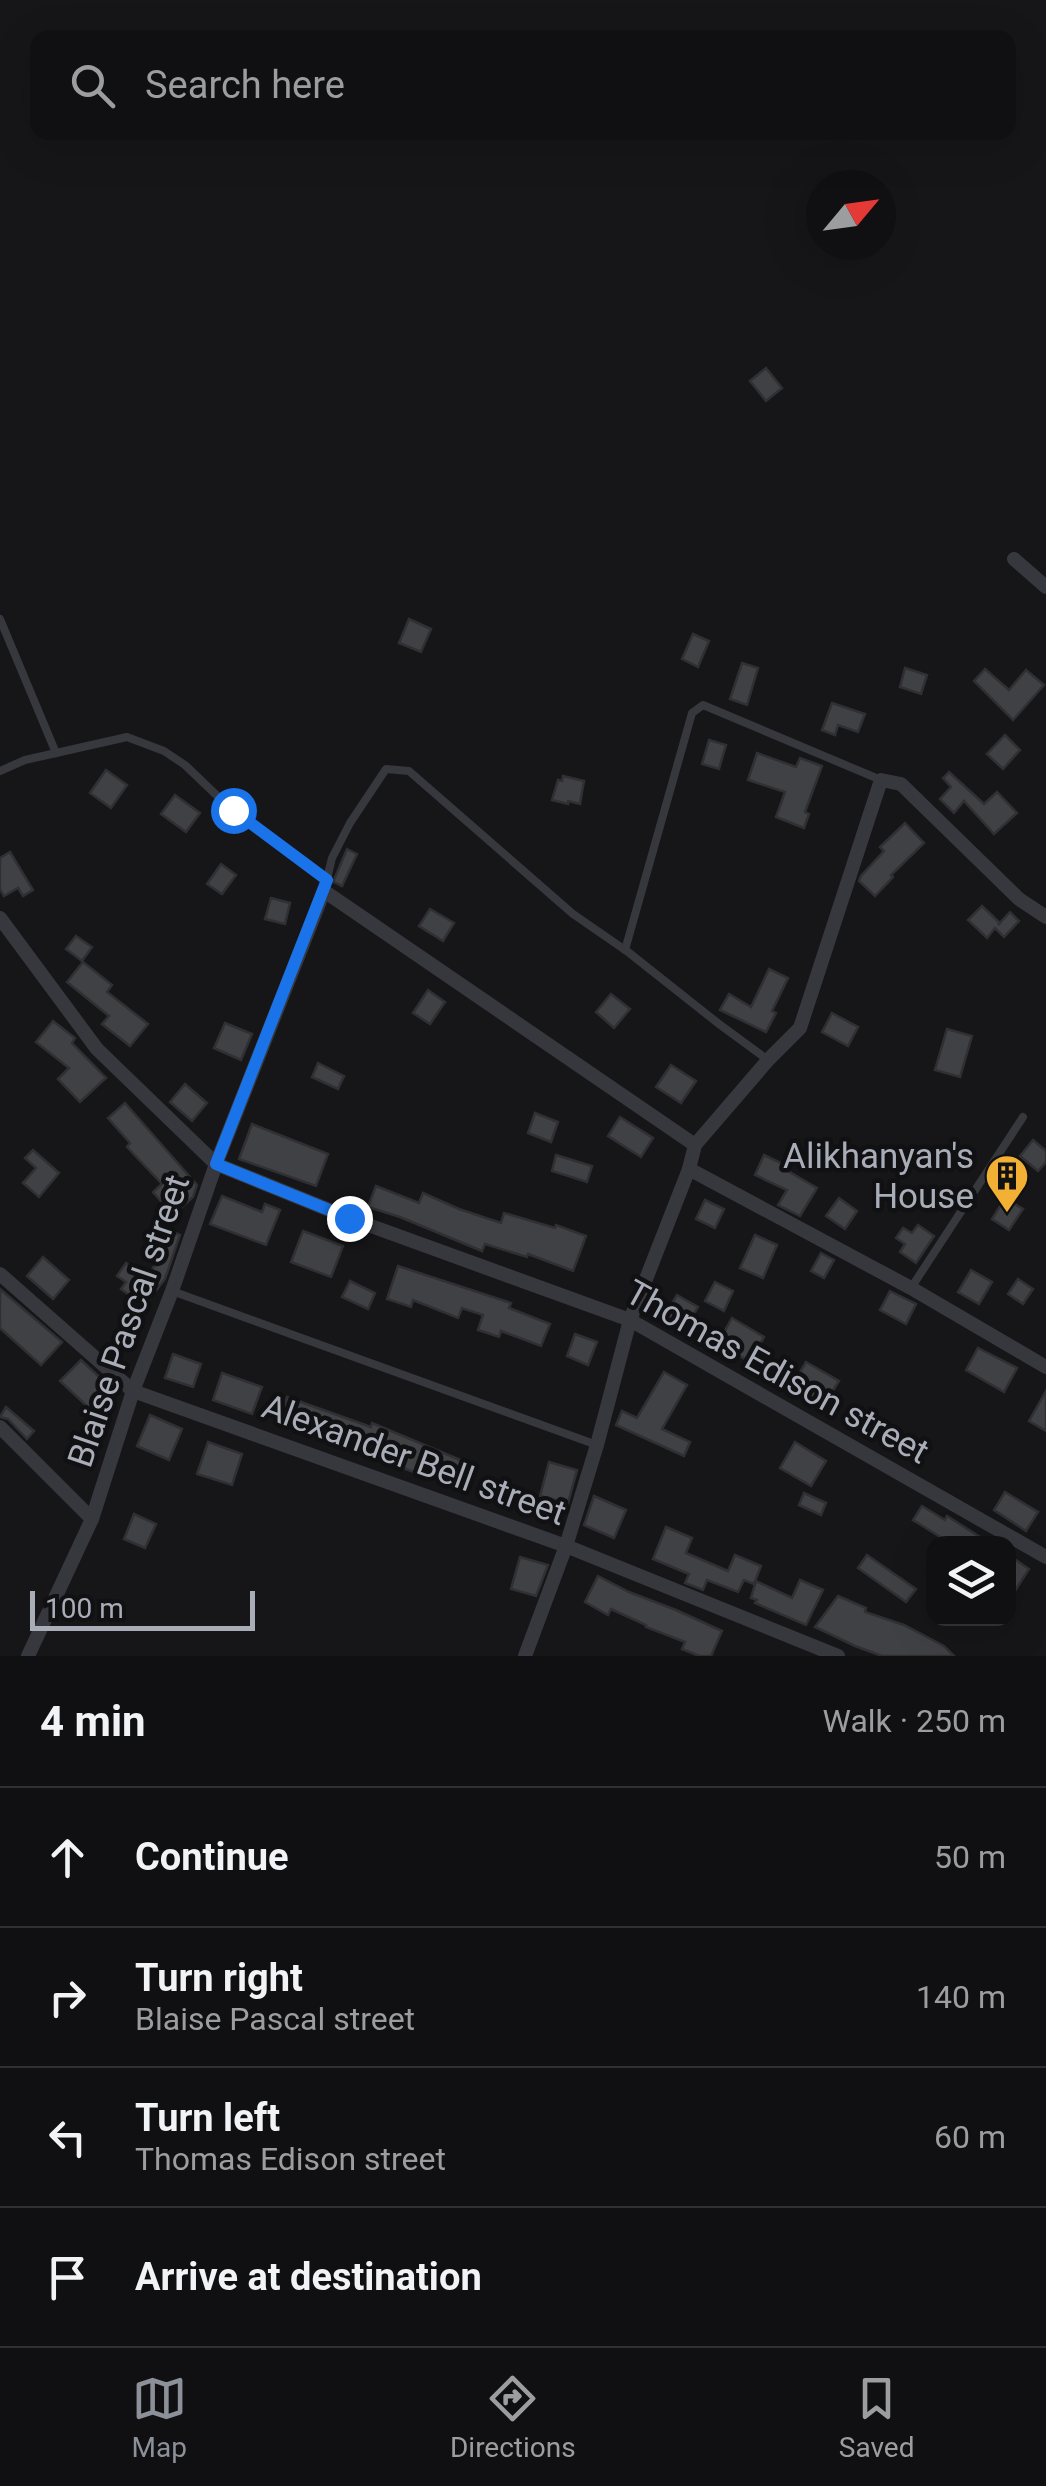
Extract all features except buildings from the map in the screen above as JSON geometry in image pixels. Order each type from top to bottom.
[{"type":"street","points":[[1014,559],[1046,587]]},
{"type":"street","points":[[526,1656],[566,1546],[630,1320],[695,1145],[800,1028],[880,780],[901,784],[1019,898],[1046,917]]},
{"type":"street","points":[[326,886],[695,1145]]},
{"type":"street","name":"Blaise Pascal street","points":[[28,1656],[92,1519],[133,1391],[216,1164],[326,886]]},
{"type":"street","name":"Thomas Edison street","points":[[0,918],[97,1050],[216,1164],[349,1218],[630,1320],[1046,1557]]},
{"type":"street","points":[[689,1169],[911,1288],[1046,1367]]},
{"type":"street","name":"Alexander Bell street","points":[[0,1274],[133,1391],[566,1546],[838,1656]]},
{"type":"street","points":[[0,1427],[92,1519]]},
{"type":"lane","points":[[0,619],[56,753]]},
{"type":"lane","points":[[624,950],[692,713],[703,705],[880,780]]},
{"type":"lane","points":[[0,771],[26,760],[127,737],[164,751],[326,886],[332,858],[386,770],[408,771],[572,914],[768,1060]]},
{"type":"lane","points":[[911,1288],[1023,1117]]},
{"type":"lane","points":[[172,1291],[597,1445]]},
{"type":"place","name":"Alikhanyan's House","points":[[1007,1214]]},
{"type":"route","points":[[233,810],[327,880],[216,1164],[349,1218]]}]
